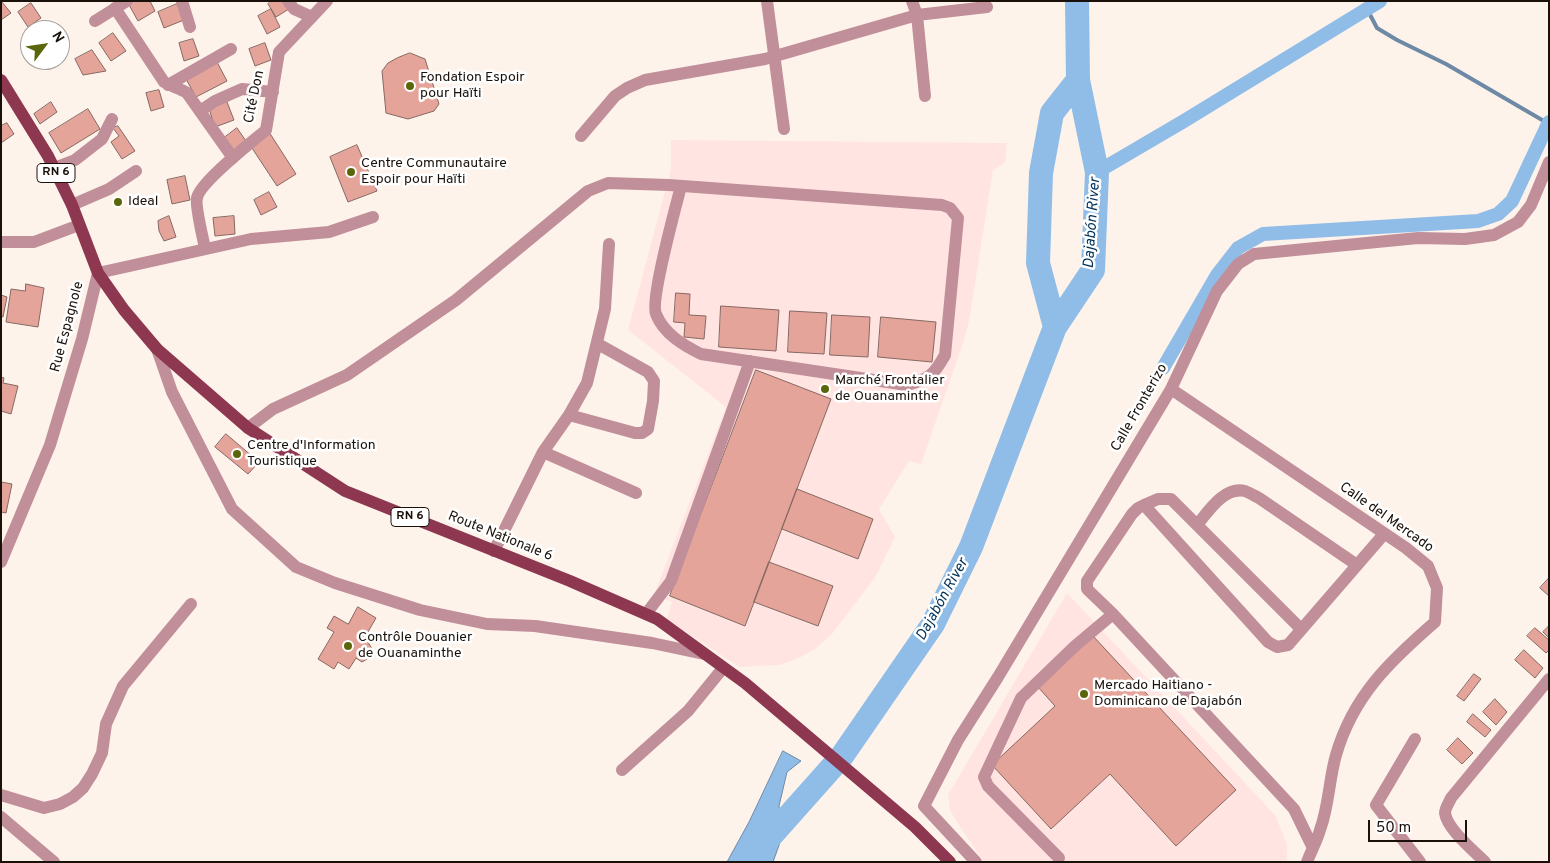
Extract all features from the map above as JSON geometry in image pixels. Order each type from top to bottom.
[{"type":"main road","name":"Rue Espagnole","points":[[1,80],[54,168],[72,205],[98,273]]},
{"type":"main road","name":"Route Nationale 6","points":[[98,273],[124,310],[157,349],[248,428],[345,491],[657,619],[766,701],[929,840],[950,862]]},
{"type":"street","points":[[95,21],[126,1]]},
{"type":"street","points":[[182,1],[190,27]]},
{"type":"street","points":[[288,1],[294,9],[312,17]]},
{"type":"street","name":"Cité Don","points":[[205,248],[196,198],[202,188],[266,130],[279,52],[327,1]]},
{"type":"street","points":[[767,1],[784,129]]},
{"type":"street","points":[[912,1],[916,15],[925,96]]},
{"type":"street","points":[[582,136],[615,96],[645,80],[775,56],[916,15],[987,7]]},
{"type":"street","points":[[115,8],[164,82],[172,88],[182,89],[233,158]]},
{"type":"street","points":[[168,85],[231,49]]},
{"type":"street","points":[[200,111],[242,89],[273,92]]},
{"type":"street","points":[[54,168],[75,160],[102,139],[112,119]]},
{"type":"street","name":"Calle Fronterizo","points":[[976,862],[924,806],[958,740],[998,677],[1171,389],[1217,291],[1238,264],[1254,254],[1418,238],[1464,239],[1494,235],[1518,222],[1522,217],[1531,205],[1549,162]]},
{"type":"street","points":[[72,205],[109,189],[136,171]]},
{"type":"street","points":[[248,428],[273,409],[346,375],[456,300],[588,191],[608,183],[681,186],[942,205],[950,208],[958,218],[945,354],[938,367],[926,380],[907,385],[701,354],[682,345],[665,329],[655,312],[658,283],[681,186]]},
{"type":"street","points":[[98,273],[251,239],[330,232],[373,216]]},
{"type":"street","points":[[1,242],[34,242],[79,225]]},
{"type":"street","points":[[494,551],[543,452],[569,415],[588,383],[605,309],[609,244]]},
{"type":"street","name":"Rue Espagnole","points":[[1,562],[50,445],[82,339],[98,273]]},
{"type":"street","points":[[569,415],[635,433],[642,433],[648,429],[654,381],[648,372],[598,344]]},
{"type":"street","points":[[157,349],[172,392],[232,508],[296,567],[335,583],[420,610],[487,624],[535,626],[652,643],[704,654]]},
{"type":"street","points":[[646,614],[671,581],[750,361]]},
{"type":"street","name":"Calle del Mercado","points":[[1171,389],[1406,548],[1428,566],[1437,588],[1435,622],[1403,649],[1370,685],[1351,715],[1336,755],[1321,829],[1307,862]]},
{"type":"street","points":[[543,452],[636,493]]},
{"type":"street","points":[[1197,525],[1214,504],[1223,497],[1234,492],[1243,491],[1260,498],[1357,565]]},
{"type":"street","points":[[1301,629],[1171,499],[1158,499],[1138,508],[1087,581],[1087,589],[1113,614],[1294,809],[1313,848]]},
{"type":"street","points":[[1144,505],[1268,642],[1277,647],[1288,645],[1384,534]]},
{"type":"street","points":[[1,795],[44,808],[50,808],[72,797],[83,788],[102,753],[106,724],[124,686],[191,604]]},
{"type":"street","points":[[1059,858],[988,786],[984,776],[1021,698],[1113,614]]},
{"type":"street","points":[[622,770],[688,711],[723,668]]},
{"type":"street","points":[[1485,862],[1452,828],[1445,813],[1446,807],[1451,798],[1549,678]]},
{"type":"street","points":[[1415,738],[1376,805],[1420,862]]},
{"type":"street","points":[[1,817],[54,862]]},
{"type":"shaded area","name":"Marché Frontalier de Ouanaminthe","points":[[671,140],[1007,143],[1005,163],[993,170],[969,321],[921,464],[909,461],[879,509],[895,537],[876,576],[832,634],[815,649],[799,658],[780,665],[739,667],[667,619],[672,602],[654,595],[726,407],[628,330],[671,169]]},
{"type":"shaded area","name":"Mercado Haitiano - Dominicano de Dajabón","points":[[1067,593],[1275,815],[1287,844],[1287,862],[984,862],[950,810],[948,795]]},
{"type":"water","points":[[783,751],[801,761],[787,772],[779,806],[783,834],[773,862],[727,862],[749,822]]},
{"type":"building","points":[[1,1],[11,13],[1,20]]},
{"type":"building","points":[[131,1],[150,1],[155,11],[138,21],[128,3]]},
{"type":"building","points":[[271,1],[284,1],[289,9],[276,17],[268,4]]},
{"type":"building","points":[[31,3],[41,18],[38,20],[23,20],[18,12]]},
{"type":"building","points":[[177,4],[184,20],[164,28],[158,12]]},
{"type":"building","points":[[271,9],[280,27],[267,34],[258,16]]},
{"type":"building","points":[[113,33],[126,51],[111,61],[99,43]]},
{"type":"building","points":[[193,39],[199,56],[184,61],[179,43]]},
{"type":"building","points":[[265,43],[271,60],[255,66],[249,49]]},
{"type":"building","points":[[92,50],[106,71],[83,75],[75,59]]},
{"type":"building","points":[[410,53],[425,59],[439,104],[434,111],[408,119],[386,113],[382,71],[388,63]]},
{"type":"building","points":[[217,62],[227,81],[196,97],[186,79]]},
{"type":"building","points":[[159,90],[164,107],[151,111],[146,93]]},
{"type":"building","points":[[51,102],[57,112],[40,124],[34,114]]},
{"type":"building","points":[[227,102],[234,120],[215,127],[209,109]]},
{"type":"building","points":[[88,109],[100,129],[61,153],[49,133]]},
{"type":"building","points":[[7,123],[14,134],[1,143],[1,126]]},
{"type":"building","points":[[118,126],[135,151],[122,159],[111,142],[119,136],[113,128]]},
{"type":"building","points":[[237,128],[246,141],[234,151],[224,138]]},
{"type":"building","points":[[269,132],[296,174],[277,186],[250,145]]},
{"type":"building","points":[[357,145],[377,191],[348,202],[330,157]]},
{"type":"building","points":[[185,176],[190,200],[172,204],[167,180]]},
{"type":"building","points":[[269,192],[277,207],[261,215],[254,200]]},
{"type":"building","points":[[169,216],[176,237],[164,241],[159,231],[158,221]]},
{"type":"building","points":[[234,216],[235,234],[215,236],[213,218]]},
{"type":"building","points":[[26,284],[44,288],[38,327],[6,322],[11,289],[25,291]]},
{"type":"building","points":[[676,293],[690,294],[689,315],[706,316],[704,339],[684,337],[685,323],[674,322]]},
{"type":"building","points":[[1,295],[7,297],[3,317],[1,316]]},
{"type":"building","points":[[721,306],[779,310],[776,351],[719,347]]},
{"type":"building","points":[[790,311],[827,313],[824,354],[788,352]]},
{"type":"building","points":[[832,315],[870,317],[868,357],[830,355]]},
{"type":"building","points":[[881,317],[936,322],[932,362],[878,357]]},
{"type":"building","points":[[756,370],[831,399],[745,626],[670,596]]},
{"type":"building","points":[[1,377],[4,378],[3,383],[18,386],[11,414],[1,411]]},
{"type":"building","name":"Centre d'Information Touristique","points":[[226,434],[259,462],[248,474],[215,447]]},
{"type":"building","points":[[1,482],[12,484],[6,513],[1,512]]},
{"type":"building","points":[[797,489],[873,519],[858,559],[782,529]]},
{"type":"building","points":[[769,562],[833,586],[818,626],[754,602]]},
{"type":"building","points":[[1549,578],[1549,596],[1540,588]]},
{"type":"building","name":"Contrôle Douanier de Ouanaminthe","points":[[358,607],[376,618],[365,637],[375,654],[362,662],[356,658],[349,669],[338,662],[334,669],[318,659],[334,632],[327,628],[334,616],[348,624]]},
{"type":"building","points":[[1549,626],[1549,638],[1543,632]]},
{"type":"building","points":[[1535,628],[1549,640],[1549,650],[1546,653],[1527,636]]},
{"type":"building","points":[[1093,636],[1236,790],[1176,846],[1110,774],[1051,829],[992,765],[1055,706],[1038,687]]},
{"type":"building","points":[[1524,650],[1543,668],[1535,678],[1515,660]]},
{"type":"building","points":[[1474,674],[1481,679],[1464,701],[1457,696]]},
{"type":"building","points":[[1495,699],[1507,712],[1496,725],[1483,712]]},
{"type":"building","points":[[1473,714],[1491,730],[1485,737],[1467,722]]},
{"type":"building","points":[[1458,738],[1473,753],[1462,764],[1447,750]]},
{"type":"waterway","name":"Dajabón River","points":[[752,862],[761,847],[842,756],[933,624],[971,547],[1055,327],[1093,270],[1097,172],[1078,80],[1077,1]]},
{"type":"waterway","points":[[1097,172],[1380,1]]},
{"type":"waterway","points":[[1367,9],[1377,28],[1446,64],[1549,124]]},
{"type":"waterway","name":"Dajabón River","points":[[1055,327],[1038,263],[1041,173],[1052,113],[1078,80]]},
{"type":"waterway","points":[[1163,368],[1217,275],[1238,248],[1263,234],[1478,221],[1498,214],[1512,201],[1549,122]]},
{"type":"place","name":"Fondation Espoir pour Haïti","points":[[410,86]]},
{"type":"place","name":"Centre Communautaire Espoir pour Haïti","points":[[351,172]]},
{"type":"place","name":"Ideal","points":[[118,202]]},
{"type":"place","name":"Marché Frontalier de Ouanaminthe","points":[[825,389]]},
{"type":"place","name":"Centre d'Information Touristique","points":[[237,454]]},
{"type":"place","name":"Contrôle Douanier de Ouanaminthe","points":[[348,646]]},
{"type":"place","name":"Mercado Haitiano - Dominicano de Dajabón","points":[[1084,694]]}]
